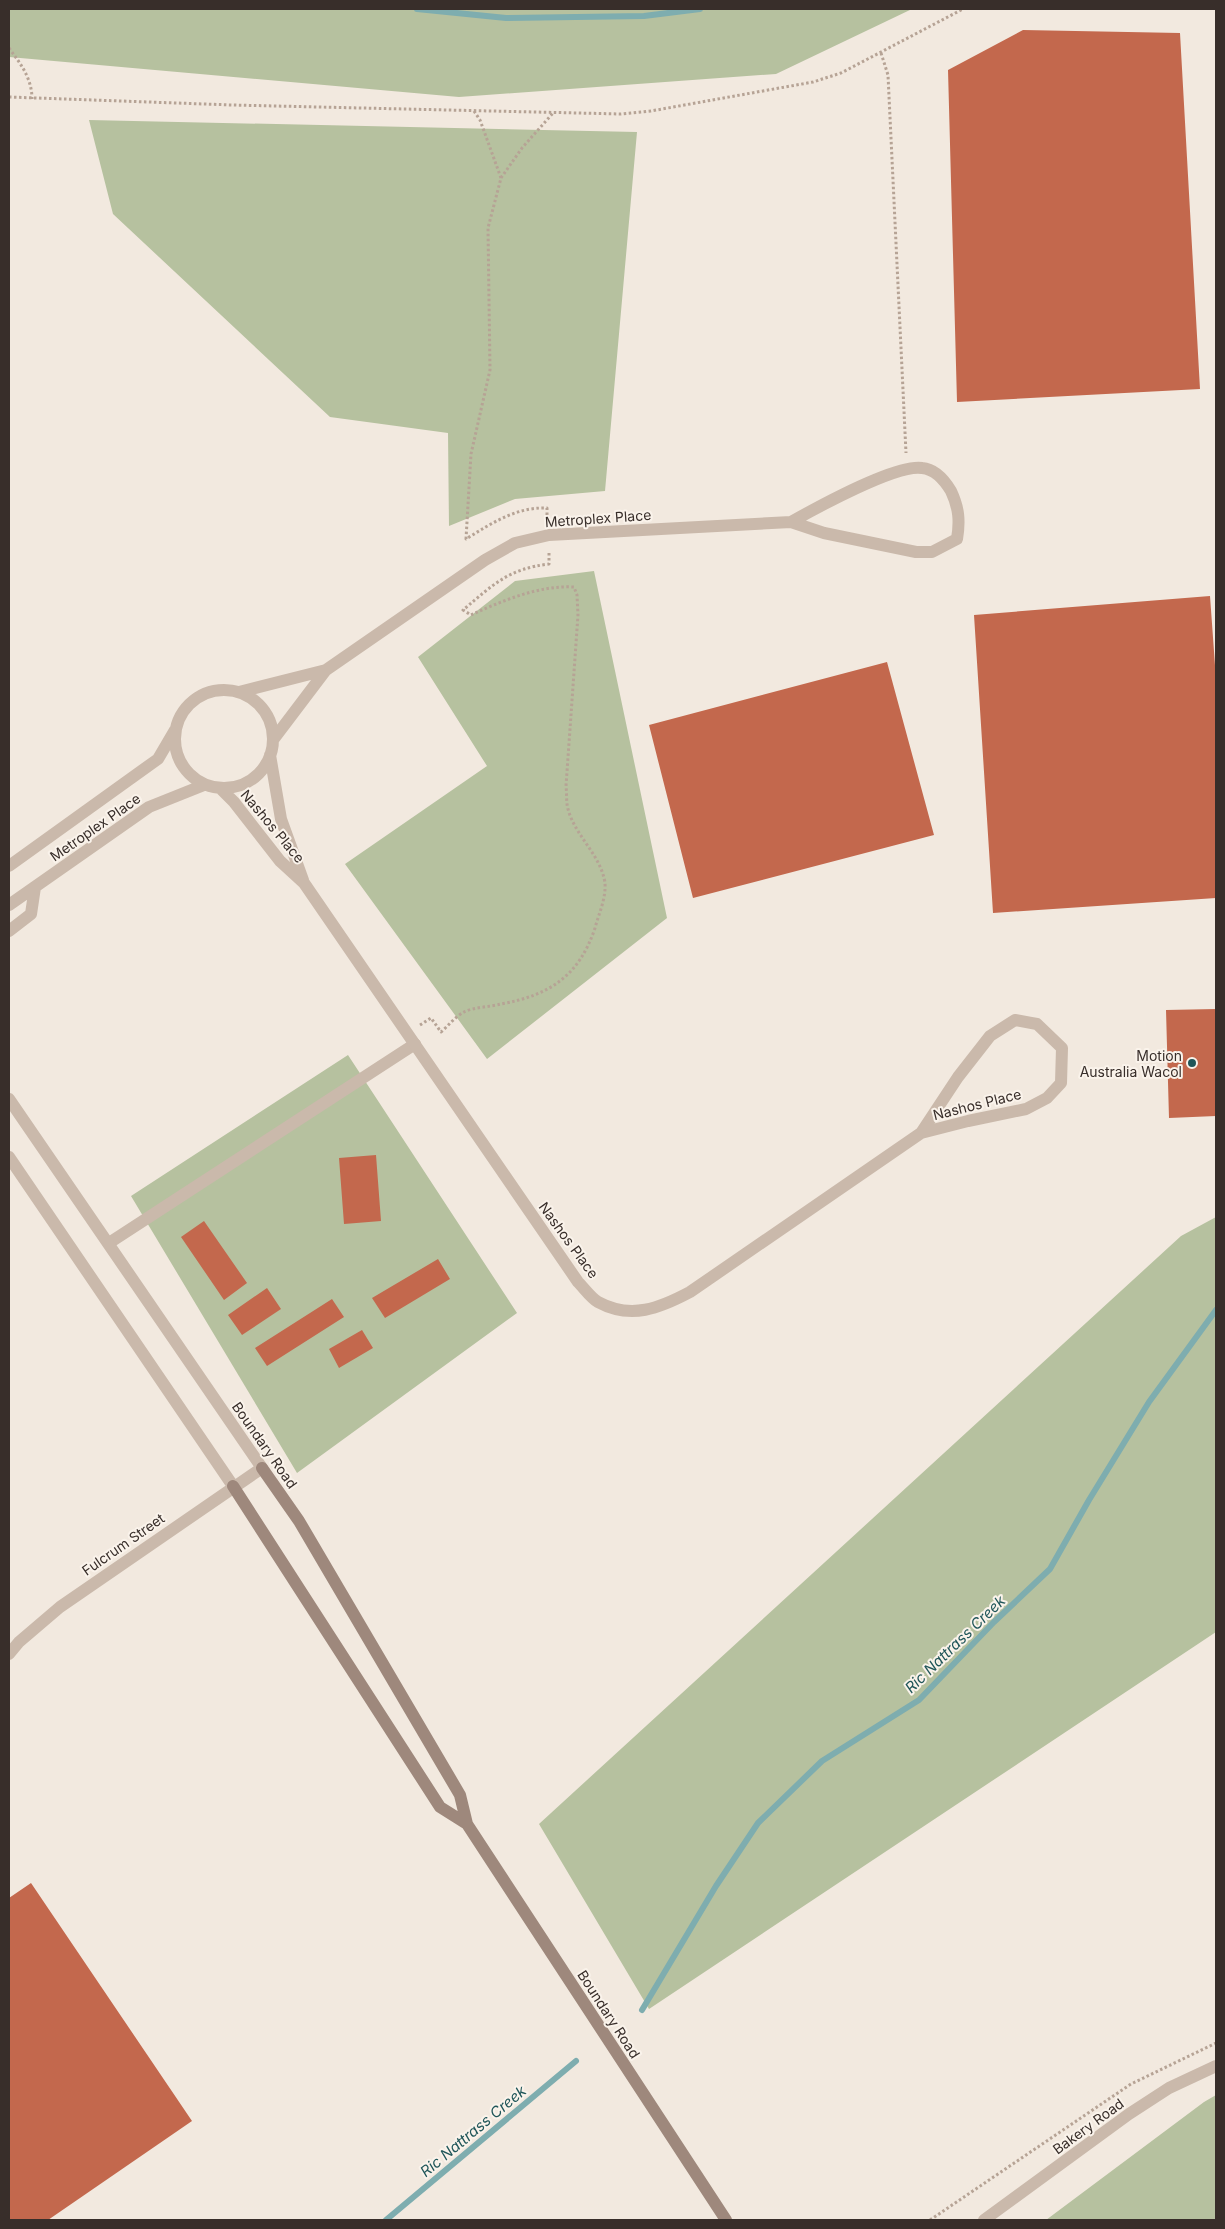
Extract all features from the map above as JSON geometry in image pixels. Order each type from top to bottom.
[{"type":"street","name":"Metroplex Place","points":[[273,740],[326,670],[485,560],[516,544],[549,535],[791,522],[838,536],[916,552],[932,552],[957,539],[960,518],[955,499],[945,479],[923,468],[907,469],[833,498],[791,522]]},
{"type":"street","name":"Metroplex Place","points":[[239,692],[280,680],[326,670]]},
{"type":"street","points":[[224,690],[239,692],[253,699],[264,710],[271,724],[273,740],[270,756],[263,770],[252,780],[238,787],[221,788],[204,785],[190,775],[180,762],[175,745],[176,728],[183,713],[194,700],[208,693],[224,690]]},
{"type":"street","name":"Metroplex Place","points":[[9,866],[158,760],[176,728]]},
{"type":"street","name":"Nashos Place","points":[[270,756],[281,819],[304,882],[578,1282],[597,1301],[637,1311],[661,1307],[690,1292],[921,1133],[1026,1109],[1047,1098],[1061,1083],[1062,1048],[1037,1024],[1015,1020],[990,1036],[958,1077],[921,1133]]},
{"type":"street","name":"Metroplex Place","points":[[9,905],[148,807],[204,785]]},
{"type":"street","name":"Nashos Place","points":[[221,788],[280,862],[304,882]]},
{"type":"street","points":[[9,931],[31,914],[35,887]]},
{"type":"street","points":[[109,1243],[415,1044]]},
{"type":"street","name":"Boundary Road","points":[[9,1099],[299,1521],[460,1795],[467,1824],[726,2220]]},
{"type":"street","name":"Boundary Road","points":[[9,1157],[233,1486],[440,1807],[467,1824]]},
{"type":"street","name":"Fulcrum Street","points":[[9,1654],[19,1642],[60,1607],[233,1486],[262,1468]]},
{"type":"street","name":"Bakery Road","points":[[984,2220],[1129,2114],[1168,2088],[1216,2066]]},
{"type":"path","points":[[9,97],[621,114],[651,111],[813,82],[841,73],[963,9]]},
{"type":"path","points":[[9,48],[25,69],[32,91],[32,98]]},
{"type":"path","points":[[881,53],[888,75],[907,469]]},
{"type":"path","points":[[474,111],[480,120],[501,178]]},
{"type":"path","points":[[407,1033],[431,1018],[441,1032],[464,1012],[511,1002],[541,993],[558,984],[574,970],[591,939],[605,896],[605,882],[600,865],[575,826],[567,808],[566,786],[578,615],[577,595],[574,587],[566,586],[501,601],[471,615],[463,610],[504,576],[532,566],[549,564],[547,508],[537,507],[503,517],[466,539],[471,454],[490,370],[488,228],[501,178],[522,148],[554,112]]},
{"type":"path","points":[[930,2220],[1131,2084],[1216,2043]]},
{"type":"green space","points":[[9,9],[912,9],[776,74],[459,97],[9,57]]},
{"type":"green space","points":[[89,120],[637,132],[605,491],[515,499],[449,526],[448,433],[330,417],[113,214]]},
{"type":"green space","points":[[594,571],[667,918],[487,1059],[345,864],[487,766],[418,657],[515,581]]},
{"type":"green space","points":[[348,1055],[517,1313],[297,1473],[131,1196]]},
{"type":"green space","points":[[1216,1217],[1216,1632],[649,2009],[539,1824],[1181,1236]]},
{"type":"green space","points":[[1216,2095],[1216,2220],[1046,2220],[1204,2102]]},
{"type":"building","points":[[1023,30],[1180,33],[1200,389],[957,402],[948,70]]},
{"type":"building","points":[[1210,596],[1216,679],[1216,898],[993,913],[974,615]]},
{"type":"building","points":[[887,662],[934,835],[693,898],[649,725]]},
{"type":"building","name":"Motion Australia Wacol","points":[[1216,1009],[1216,1116],[1169,1118],[1166,1010]]},
{"type":"building","points":[[376,1155],[381,1221],[344,1224],[339,1158]]},
{"type":"building","points":[[204,1221],[247,1283],[224,1300],[181,1237]]},
{"type":"building","points":[[438,1259],[450,1279],[385,1318],[372,1298]]},
{"type":"building","points":[[267,1288],[281,1309],[242,1335],[228,1315]]},
{"type":"building","points":[[332,1299],[344,1317],[267,1366],[255,1348]]},
{"type":"building","points":[[362,1330],[373,1348],[339,1368],[329,1349]]},
{"type":"building","points":[[31,1883],[192,2121],[48,2220],[9,2220],[9,1898]]},
{"type":"waterway","points":[[417,9],[506,18],[644,16],[700,9]]},
{"type":"waterway","name":"Ric Nattrass Creek","points":[[642,2010],[716,1886],[758,1823],[822,1761],[919,1700],[994,1622],[1050,1569],[1089,1500],[1149,1402],[1216,1310]]},
{"type":"waterway","name":"Ric Nattrass Creek","points":[[386,2220],[576,2061]]},
{"type":"place","name":"Motion Australia Wacol","points":[[1192,1063]]}]
